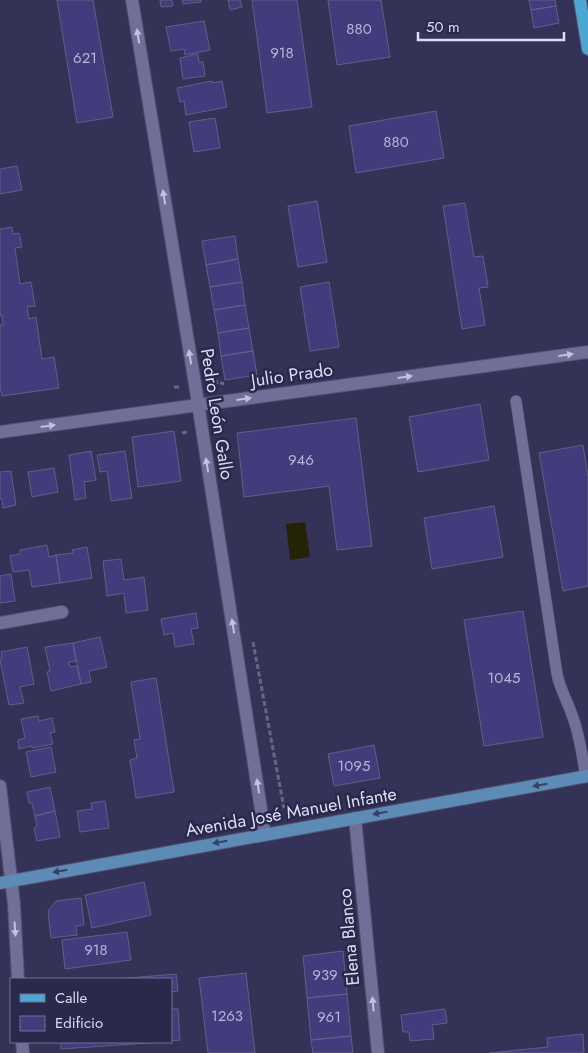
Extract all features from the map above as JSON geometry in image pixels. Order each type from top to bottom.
[{"type":"main road","points":[[580,0],[588,49]]},
{"type":"street","name":"Pedro León Gallo","points":[[132,0],[265,835]]},
{"type":"street","name":"Julio Prado","points":[[0,432],[588,352]]},
{"type":"street","points":[[0,623],[62,612]]},
{"type":"street","name":"Avenida José Manuel Infante","points":[[6,881],[587,777]]},
{"type":"street","points":[[0,786],[6,881],[18,978]]},
{"type":"street","name":"Elena Blanco","points":[[355,818],[378,1053]]},
{"type":"lane","points":[[516,401],[557,674],[560,688],[578,731],[587,777]]},
{"type":"path","points":[[212,382],[224,384]]},
{"type":"path","points":[[174,387],[180,387]]},
{"type":"path","points":[[182,432],[187,432]]},
{"type":"shaded area","points":[[305,522],[310,557],[290,560],[286,524]]},
{"type":"building","points":[[57,0],[93,0],[113,117],[77,123]]},
{"type":"building","points":[[160,0],[172,0],[173,6],[161,7]]},
{"type":"building","points":[[182,0],[201,0],[201,2],[183,4]]},
{"type":"building","points":[[228,0],[240,0],[242,7],[230,10]]},
{"type":"building","points":[[252,0],[297,0],[312,107],[267,113]]},
{"type":"building","points":[[328,0],[381,0],[390,57],[337,65]]},
{"type":"building","points":[[529,0],[555,0],[556,6],[531,10]]},
{"type":"building","points":[[556,6],[559,23],[534,28],[531,10]]},
{"type":"building","points":[[204,21],[210,50],[185,55],[184,49],[171,51],[166,27]]},
{"type":"building","points":[[198,54],[199,62],[203,62],[205,76],[183,79],[180,58]]},
{"type":"building","points":[[212,81],[212,83],[222,81],[227,107],[186,115],[184,101],[180,102],[177,88]]},
{"type":"building","points":[[436,111],[444,158],[356,173],[349,126]]},
{"type":"building","points":[[215,118],[220,148],[194,152],[189,122]]},
{"type":"building","points":[[17,166],[22,190],[0,194],[0,169]]},
{"type":"building","points":[[317,201],[327,262],[298,267],[288,206]]},
{"type":"building","points":[[465,203],[474,257],[483,256],[488,287],[479,288],[485,325],[462,329],[443,206]]},
{"type":"building","points":[[12,227],[13,234],[19,233],[22,247],[15,248],[20,284],[31,282],[35,306],[27,307],[29,319],[36,317],[42,359],[54,357],[59,388],[2,396],[0,386],[0,325],[3,325],[2,315],[0,316],[0,229]]},
{"type":"building","points":[[235,236],[238,259],[206,265],[202,241]]},
{"type":"building","points":[[238,259],[242,282],[210,287],[206,265]]},
{"type":"building","points":[[242,282],[245,305],[214,310],[210,287]]},
{"type":"building","points":[[329,282],[339,347],[310,351],[300,287]]},
{"type":"building","points":[[245,305],[249,328],[218,333],[214,310]]},
{"type":"building","points":[[249,328],[253,351],[221,356],[218,333]]},
{"type":"building","points":[[253,351],[257,375],[225,380],[221,356]]},
{"type":"building","points":[[480,404],[489,460],[418,472],[409,417]]},
{"type":"building","points":[[356,418],[372,546],[337,550],[329,486],[244,497],[237,433]]},
{"type":"building","points":[[174,431],[181,481],[138,487],[132,437]]},
{"type":"building","points":[[583,445],[588,477],[588,586],[563,591],[539,453]]},
{"type":"building","points":[[91,451],[96,480],[84,482],[86,498],[75,500],[69,455]]},
{"type":"building","points":[[125,451],[132,498],[111,501],[107,471],[100,472],[97,455]]},
{"type":"building","points":[[54,468],[58,492],[32,497],[28,472]]},
{"type":"building","points":[[11,471],[16,505],[3,508],[2,499],[0,499],[0,472]]},
{"type":"building","points":[[494,506],[503,557],[432,569],[424,518]]},
{"type":"building","points":[[47,545],[49,557],[56,555],[60,583],[32,587],[29,570],[13,572],[10,556],[20,554],[20,550]]},
{"type":"building","points":[[87,547],[92,578],[60,583],[56,555],[73,553],[72,550]]},
{"type":"building","points":[[121,559],[124,580],[144,577],[148,610],[126,613],[124,593],[107,596],[103,561]]},
{"type":"building","points":[[11,574],[15,601],[0,603],[0,576]]},
{"type":"building","points":[[523,611],[543,737],[484,746],[464,620]]},
{"type":"building","points":[[196,613],[198,628],[191,629],[194,644],[175,647],[173,633],[164,635],[161,619]]},
{"type":"building","points":[[100,637],[107,667],[89,671],[91,682],[81,684],[73,643]]},
{"type":"building","points":[[73,643],[76,661],[69,662],[70,667],[77,666],[81,684],[51,691],[47,672],[50,671],[45,647]]},
{"type":"building","points":[[27,647],[34,684],[20,687],[24,703],[9,705],[0,660],[2,657],[1,652]]},
{"type":"building","points":[[156,678],[174,792],[136,798],[130,760],[137,758],[134,740],[140,739],[131,682]]},
{"type":"building","points":[[38,716],[39,721],[52,718],[55,732],[50,733],[53,744],[19,749],[18,740],[25,738],[21,719]]},
{"type":"building","points":[[374,745],[380,778],[334,786],[328,754]]},
{"type":"building","points":[[51,747],[56,772],[31,777],[26,752]]},
{"type":"building","points":[[50,787],[55,811],[35,816],[32,803],[29,803],[27,792]]},
{"type":"building","points":[[105,801],[109,828],[80,832],[77,811],[92,809],[91,803]]},
{"type":"building","points":[[55,811],[60,837],[37,841],[34,828],[37,827],[35,816]]},
{"type":"building","points":[[144,882],[151,915],[92,928],[85,895]]},
{"type":"building","points":[[81,898],[84,925],[76,926],[77,935],[51,938],[48,911],[56,901]]},
{"type":"building","points":[[127,932],[131,960],[65,969],[62,940]]},
{"type":"building","points":[[343,951],[347,994],[307,998],[303,956]]},
{"type":"building","points":[[246,973],[255,1053],[208,1053],[199,978]]},
{"type":"building","points":[[176,974],[178,991],[172,992],[172,978],[129,978]]},
{"type":"building","points":[[347,994],[351,1036],[311,1040],[307,998]]},
{"type":"building","points":[[172,1009],[178,1009],[180,1040],[172,1041]]},
{"type":"building","points":[[445,1009],[447,1023],[432,1025],[434,1039],[410,1041],[409,1032],[403,1032],[401,1015]]},
{"type":"building","points":[[583,1034],[584,1053],[489,1053],[548,1047],[547,1038]]},
{"type":"building","points":[[351,1036],[353,1053],[313,1053],[311,1040]]},
{"type":"building","points":[[61,1043],[148,1043],[61,1049]]}]
